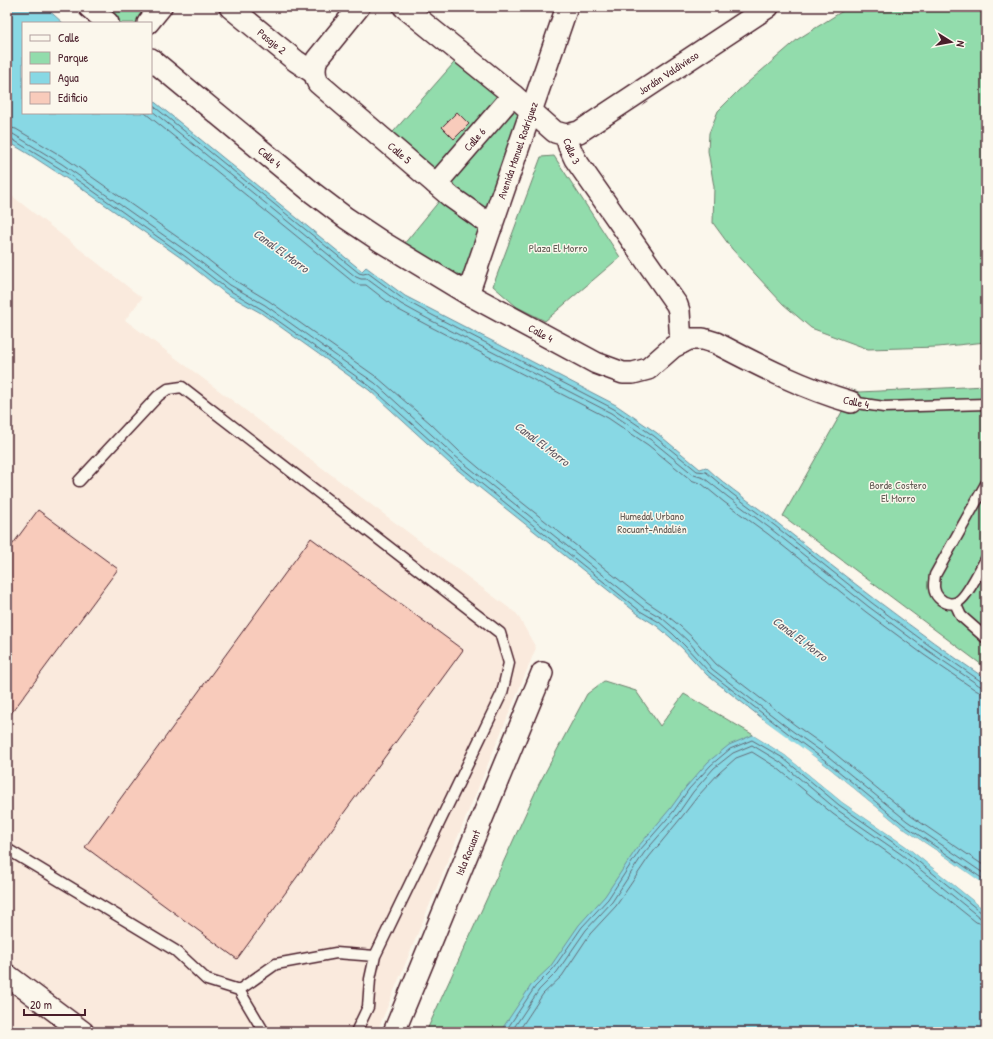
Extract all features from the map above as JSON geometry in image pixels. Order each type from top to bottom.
[{"type":"street","points":[[89,7],[107,22]]},
{"type":"street","points":[[149,22],[161,7]]},
{"type":"street","name":"Pasaje 2","points":[[230,7],[296,61],[314,73]]},
{"type":"street","points":[[314,73],[317,59],[359,7]]},
{"type":"street","name":"Calle 3","points":[[404,7],[532,110],[555,132],[566,135],[575,159],[677,305],[679,311],[681,343]]},
{"type":"street","name":"Jordán Valdivieso","points":[[566,135],[579,132],[768,7]]},
{"type":"street","name":"Avenida Manuel Rodríguez","points":[[468,294],[532,110],[564,9]]},
{"type":"street","name":"Calle 4","points":[[152,60],[313,193],[346,218],[382,242],[468,294],[596,363],[623,373],[633,373],[648,369],[681,343],[690,339],[703,339],[710,341],[788,380],[851,402]]},
{"type":"street","name":"Calle 5","points":[[314,73],[315,78],[322,87],[451,197],[492,226]]},
{"type":"street","name":"Calle 6","points":[[436,184],[513,95]]},
{"type":"street","name":"Isla Rocuant","points":[[394,1032],[542,673]]},
{"type":"street","points":[[7,975],[82,1032]]},
{"type":"lane","points":[[79,481],[158,396],[168,388],[182,387],[500,633],[509,663],[502,693],[375,956],[370,979],[368,1007],[356,1032]]},
{"type":"lane","name":"Calle 4","points":[[851,402],[884,407],[986,404]]},
{"type":"lane","points":[[986,484],[935,575],[933,586],[936,595],[940,600],[951,604],[959,602],[986,559]]},
{"type":"lane","points":[[955,603],[961,616],[986,638]]},
{"type":"lane","points":[[7,849],[176,951],[208,980],[239,990],[264,1032]]},
{"type":"lane","points":[[239,990],[276,964],[336,953],[375,956]]},
{"type":"shaded area","points":[[7,192],[142,298],[125,320],[517,614],[536,648],[377,1032],[7,1032]]},
{"type":"green space","points":[[95,7],[156,7],[144,22],[113,22]]},
{"type":"green space","points":[[849,7],[986,7],[986,342],[938,347],[868,349],[811,328],[783,304],[732,249],[713,223],[714,187],[708,151],[709,133],[718,111],[738,91],[798,39]]},
{"type":"green space","points":[[460,56],[509,95],[436,180],[387,139]]},
{"type":"green space","points":[[513,97],[530,111],[491,223],[438,184]]},
{"type":"green space","name":"Plaza El Morro","points":[[554,156],[620,257],[545,321],[517,307],[493,286],[541,157]]},
{"type":"green space","points":[[445,194],[490,226],[467,292],[399,250]]},
{"type":"green space","name":"Borde Costero El Morro","points":[[986,386],[986,668],[783,516],[843,410],[852,390],[859,392]]},
{"type":"green space","points":[[604,681],[636,691],[660,726],[684,694],[762,740],[818,783],[906,846],[986,911],[986,1032],[426,1032],[539,784],[587,694]]},
{"type":"water","name":"Humedal Urbano Rocuant-Andalién","points":[[7,7],[45,7],[62,22],[22,22],[22,114],[152,114],[152,100],[362,271],[366,267],[405,296],[616,405],[657,433],[700,469],[706,467],[724,483],[830,565],[933,642],[986,679],[986,886],[902,828],[824,764],[786,737],[707,675],[682,648],[657,626],[638,614],[449,463],[369,390],[261,313],[225,293],[184,260],[84,190],[7,141]]},
{"type":"water","points":[[753,735],[785,755],[842,802],[906,846],[986,911],[986,1032],[500,1032],[532,984],[550,967],[579,925],[605,896],[637,848],[670,809],[686,787],[708,762],[729,745]]},
{"type":"pier","points":[[763,719],[824,764],[902,828],[984,884],[986,888],[900,830],[822,765],[762,721]]},
{"type":"pier","points":[[754,733],[786,753],[843,800],[908,845],[986,909],[986,911],[906,846],[842,802],[785,755],[753,735]]},
{"type":"building","points":[[457,112],[469,124],[454,139],[442,127]]},
{"type":"building","points":[[38,510],[118,569],[7,719],[7,552]]},
{"type":"building","points":[[311,538],[463,650],[237,959],[85,847]]},
{"type":"water label","name":"Canal El Morro","points":[[281,251]]},
{"type":"water label","name":"Canal El Morro","points":[[542,444]]},
{"type":"water label","name":"Canal El Morro","points":[[800,639]]}]
